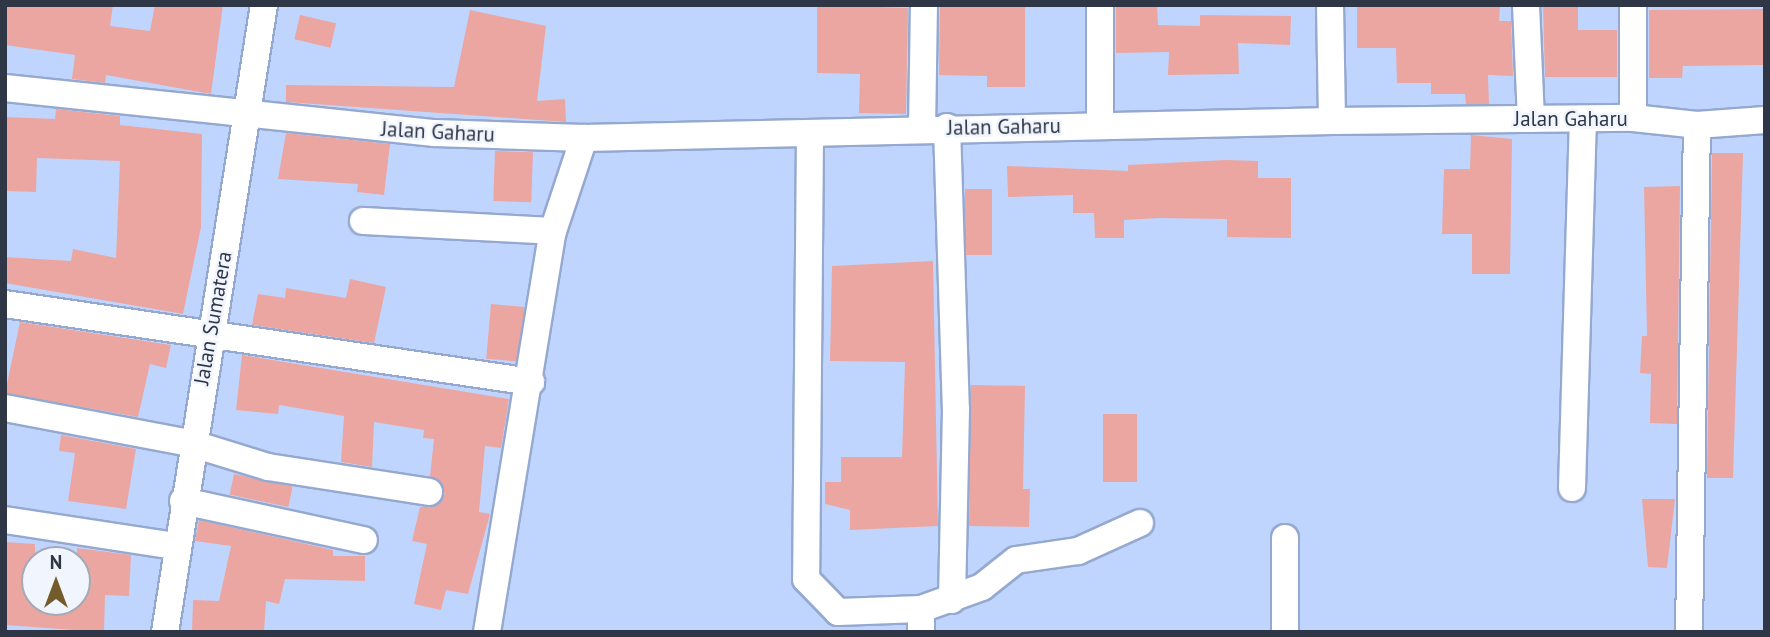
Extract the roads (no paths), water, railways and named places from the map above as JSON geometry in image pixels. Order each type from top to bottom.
[{"type":"street","name":"Jalan Sumatera","points":[[164,632],[190,443],[211,338],[244,116],[264,5]]},
{"type":"street","points":[[924,5],[956,409],[952,600]]},
{"type":"street","points":[[1100,5],[1100,125]]},
{"type":"street","points":[[1330,5],[1332,121]]},
{"type":"street","points":[[1526,5],[1531,119]]},
{"type":"street","points":[[1633,5],[1633,118]]},
{"type":"street","name":"Jalan Gaharu","points":[[5,88],[244,116],[435,133],[584,138],[810,136],[934,129],[1332,121],[1583,121],[1633,118],[1697,125],[1765,120]]},
{"type":"street","points":[[1572,488],[1583,121]]},
{"type":"street","points":[[1689,632],[1697,125]]},
{"type":"street","points":[[810,136],[806,579],[838,612],[921,620],[1016,560],[1078,551],[1140,523]]},
{"type":"street","points":[[487,632],[531,382],[553,231],[584,138]]},
{"type":"street","points":[[363,220],[553,231]]},
{"type":"street","points":[[5,304],[211,338],[531,382]]},
{"type":"street","points":[[5,408],[190,443],[268,467],[429,492]]},
{"type":"street","points":[[183,502],[364,540]]},
{"type":"street","points":[[5,520],[174,546]]},
{"type":"street","points":[[1285,538],[1285,632]]}]
